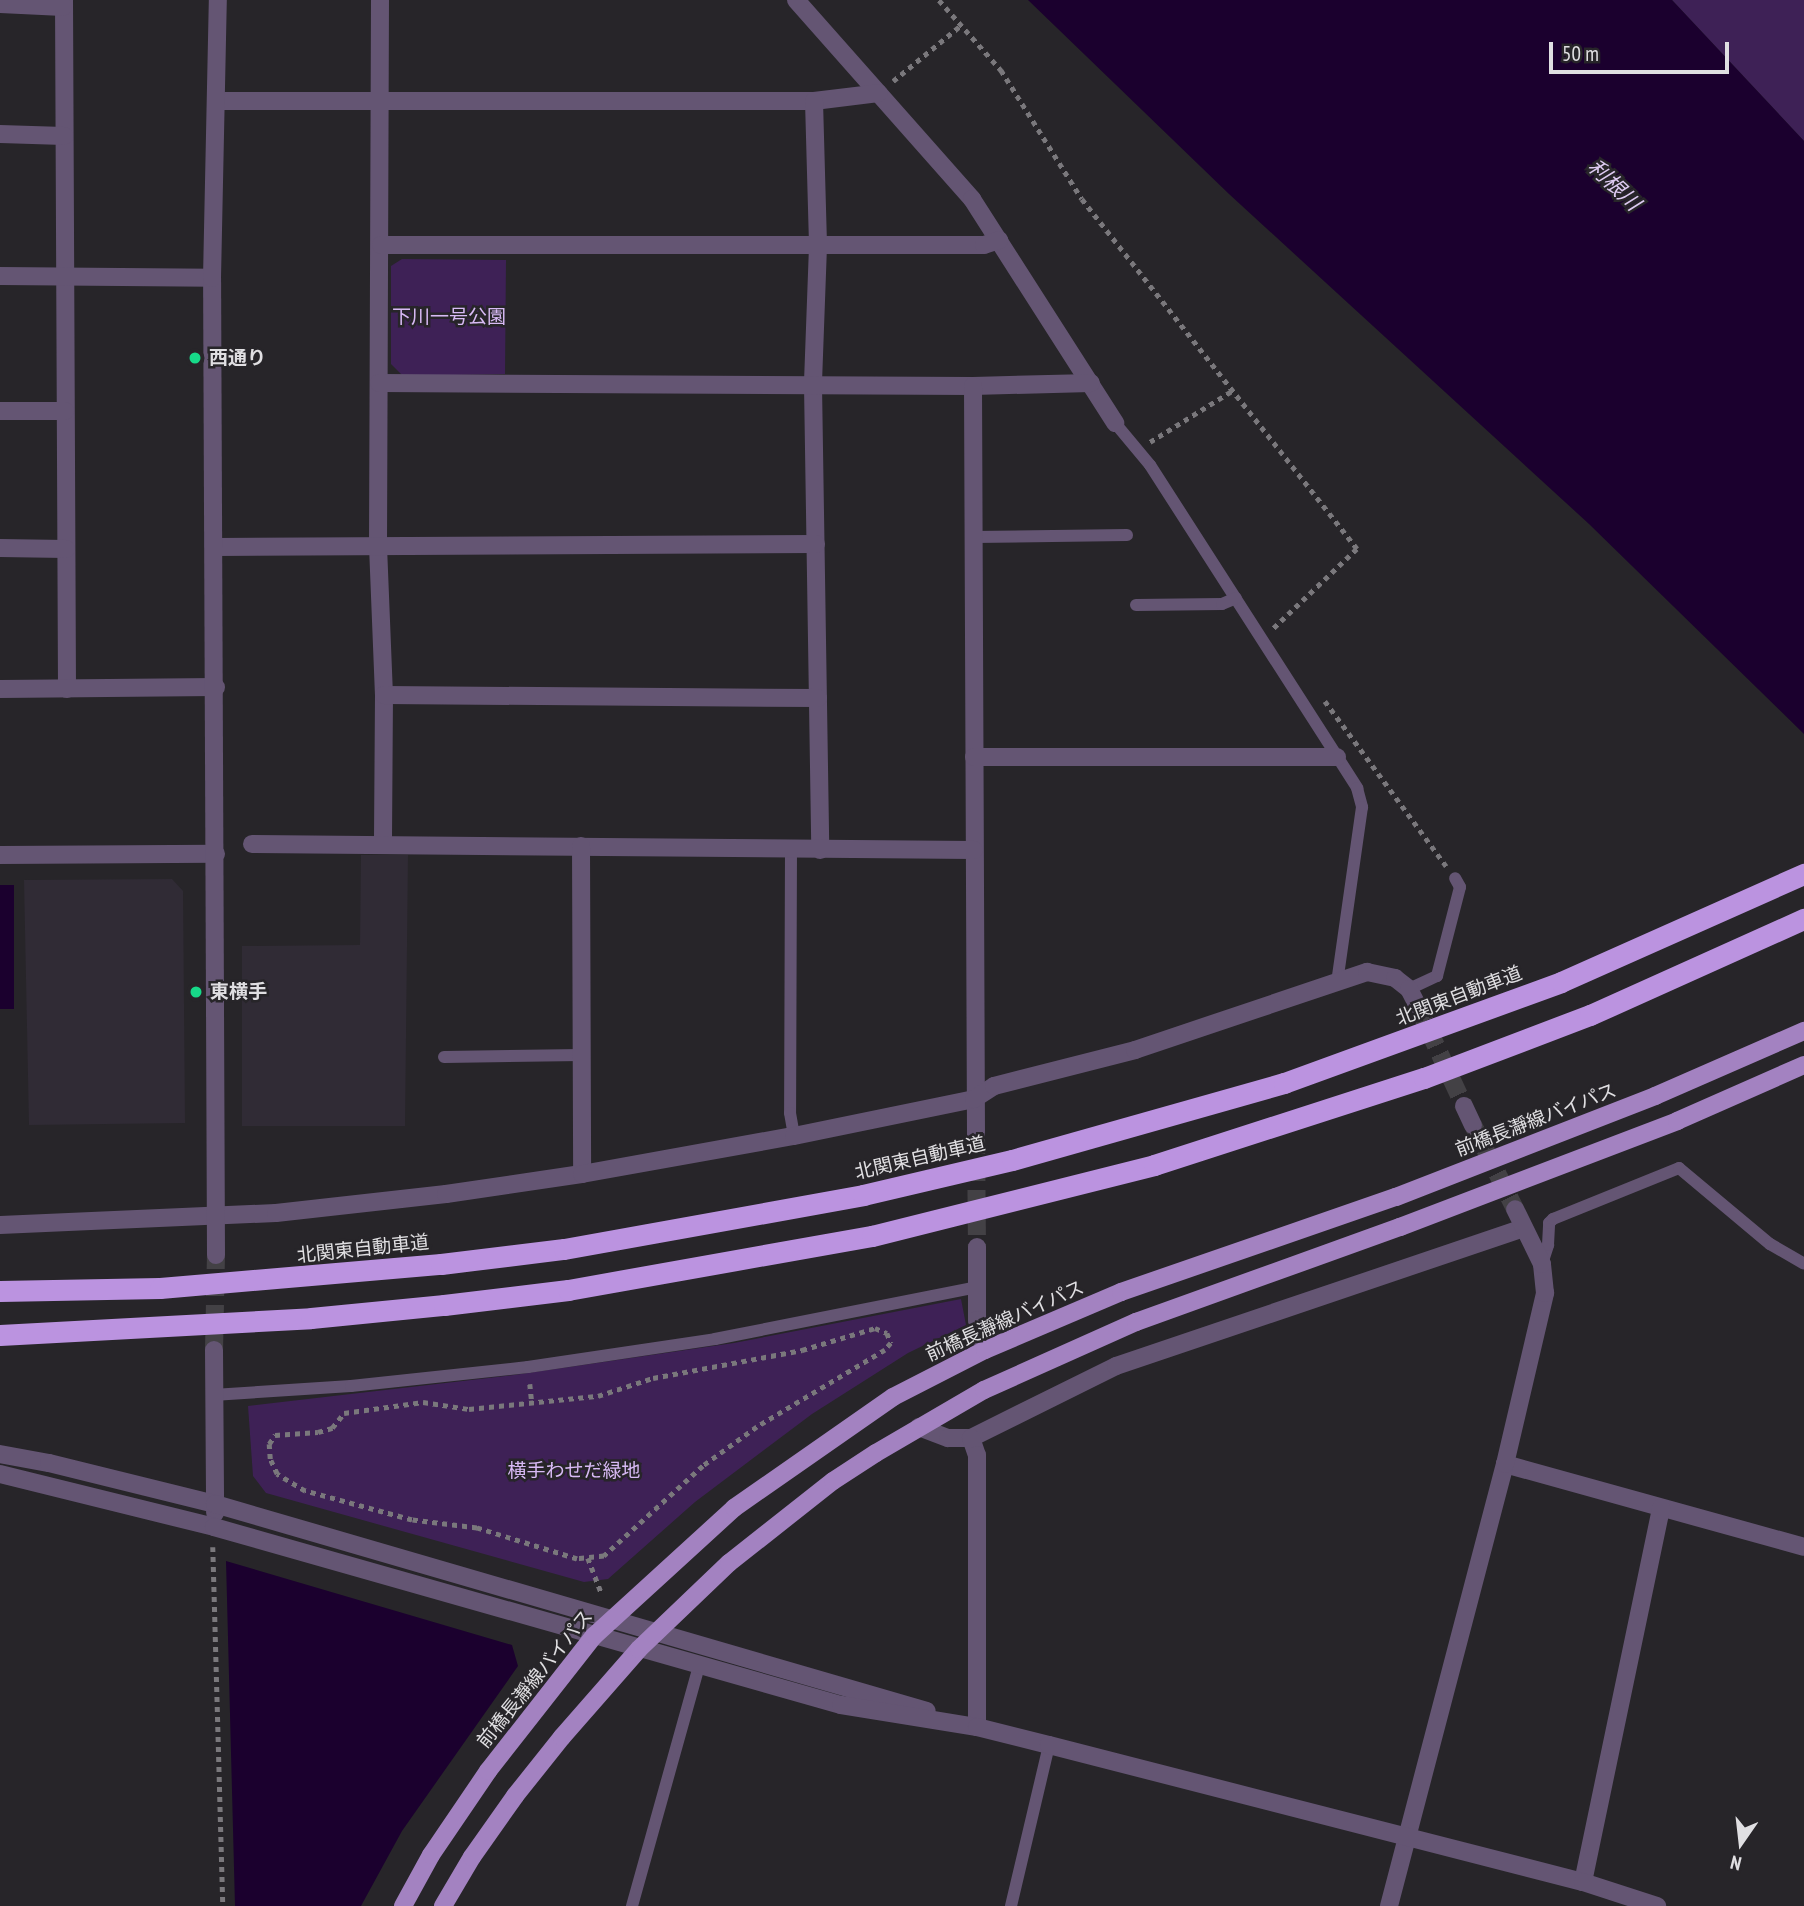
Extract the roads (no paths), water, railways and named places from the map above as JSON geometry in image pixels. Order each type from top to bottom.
[{"type":"highway","name":"北関東自動車道","points":[[0,1292],[160,1288],[441,1264],[564,1249],[863,1195],[1012,1160],[1284,1083],[1561,982],[1804,874]]},
{"type":"highway","points":[[0,1335],[270,1321],[444,1305],[568,1290],[872,1236],[1021,1201],[1296,1122],[1424,1078],[1590,1015],[1804,919]]},
{"type":"main road","name":"前橋長瀞線バイパス","points":[[402,1906],[430,1855],[488,1771],[594,1636],[734,1507],[893,1397],[985,1350],[1121,1292],[1396,1197],[1655,1096],[1804,1031]]},
{"type":"main road","points":[[443,1906],[472,1857],[562,1737],[639,1649],[688,1599],[770,1529],[833,1481],[919,1427],[984,1390],[1136,1322],[1399,1227],[1677,1121],[1804,1065]]},
{"type":"street","points":[[216,1255],[216,687],[212,278],[218,0]]},
{"type":"street","points":[[380,0],[378,546],[384,695],[383,844]]},
{"type":"street","points":[[796,0],[972,199],[1115,423]]},
{"type":"street","points":[[0,4],[63,4],[67,689]]},
{"type":"street","points":[[216,101],[814,101],[879,93]]},
{"type":"street","points":[[814,101],[818,246],[813,385],[820,850]]},
{"type":"street","points":[[0,134],[64,136]]},
{"type":"street","points":[[381,245],[984,245],[999,240]]},
{"type":"street","points":[[0,276],[212,278]]},
{"type":"street","points":[[379,383],[973,386],[1091,383]]},
{"type":"street","points":[[973,386],[976,1136]]},
{"type":"street","points":[[0,411],[65,411]]},
{"type":"street","points":[[215,547],[816,544]]},
{"type":"street","points":[[0,548],[66,549]]},
{"type":"street","points":[[0,689],[216,687]]},
{"type":"street","points":[[384,695],[818,698]]},
{"type":"street","points":[[974,757],[1337,757]]},
{"type":"street","points":[[252,844],[974,850]]},
{"type":"street","points":[[581,846],[582,1174]]},
{"type":"street","points":[[0,855],[216,854]]},
{"type":"street","points":[[0,1225],[215,1217],[433,1196],[582,1174],[794,1136],[974,1098],[994,1086],[1135,1050],[1367,972],[1395,978],[1409,989],[1417,1005]]},
{"type":"street","points":[[1464,1106],[1473,1125]]},
{"type":"street","points":[[1389,1906],[1409,1838],[1545,1293],[1542,1264],[1515,1209]]},
{"type":"street","points":[[919,1427],[948,1438],[971,1437],[1116,1366],[1523,1228]]},
{"type":"street","points":[[977,1247],[977,1320],[985,1350]]},
{"type":"street","points":[[214,1350],[214,1535]]},
{"type":"street","points":[[971,1437],[977,1455],[977,1727]]},
{"type":"street","points":[[0,1454],[49,1463],[215,1504],[881,1695],[977,1727],[1583,1882],[1657,1906]]},
{"type":"street","points":[[1504,1464],[1804,1547]]},
{"type":"street","points":[[0,1474],[214,1535],[841,1705],[977,1727]]},
{"type":"street","points":[[1583,1882],[1661,1508]]},
{"type":"lane","points":[[1115,423],[1138,450],[1357,788],[1362,807],[1337,983]]},
{"type":"lane","points":[[973,537],[1127,535]]},
{"type":"lane","points":[[1136,604],[1222,604],[1236,598]]},
{"type":"lane","points":[[791,849],[790,1113],[794,1136]]},
{"type":"lane","points":[[1409,989],[1437,976],[1460,887],[1455,878]]},
{"type":"lane","points":[[444,1057],[581,1055]]},
{"type":"lane","points":[[1542,1264],[1548,1245],[1549,1223],[1553,1219],[1679,1168],[1770,1244],[1804,1264]]},
{"type":"lane","points":[[214,1395],[351,1386],[528,1367],[715,1339],[977,1287]]},
{"type":"lane","points":[[632,1906],[646,1868],[699,1666]]},
{"type":"lane","points":[[1011,1906],[1049,1745]]},
{"type":"water","name":"利根川","points":[[1028,0],[1672,0],[1804,141],[1804,734],[1589,524],[1229,194]]},
{"type":"water","points":[[0,885],[14,885],[14,1009],[0,1009]]},
{"type":"water","points":[[226,1561],[512,1645],[518,1666],[402,1831],[361,1906],[235,1906]]},
{"type":"tunnel","points":[[1417,1005],[1464,1106]]},
{"type":"tunnel","points":[[1473,1125],[1515,1209]]},
{"type":"tunnel","points":[[976,1136],[977,1247]]},
{"type":"tunnel","points":[[214,1350],[216,1255]]},
{"type":"place","name":"西通り","points":[[195,358]]},
{"type":"place","name":"東横手","points":[[196,992]]},
{"type":"park label","name":"下川一号公園","points":[[449,317]]},
{"type":"park label","name":"横手わせだ緑地","points":[[574,1471]]}]
